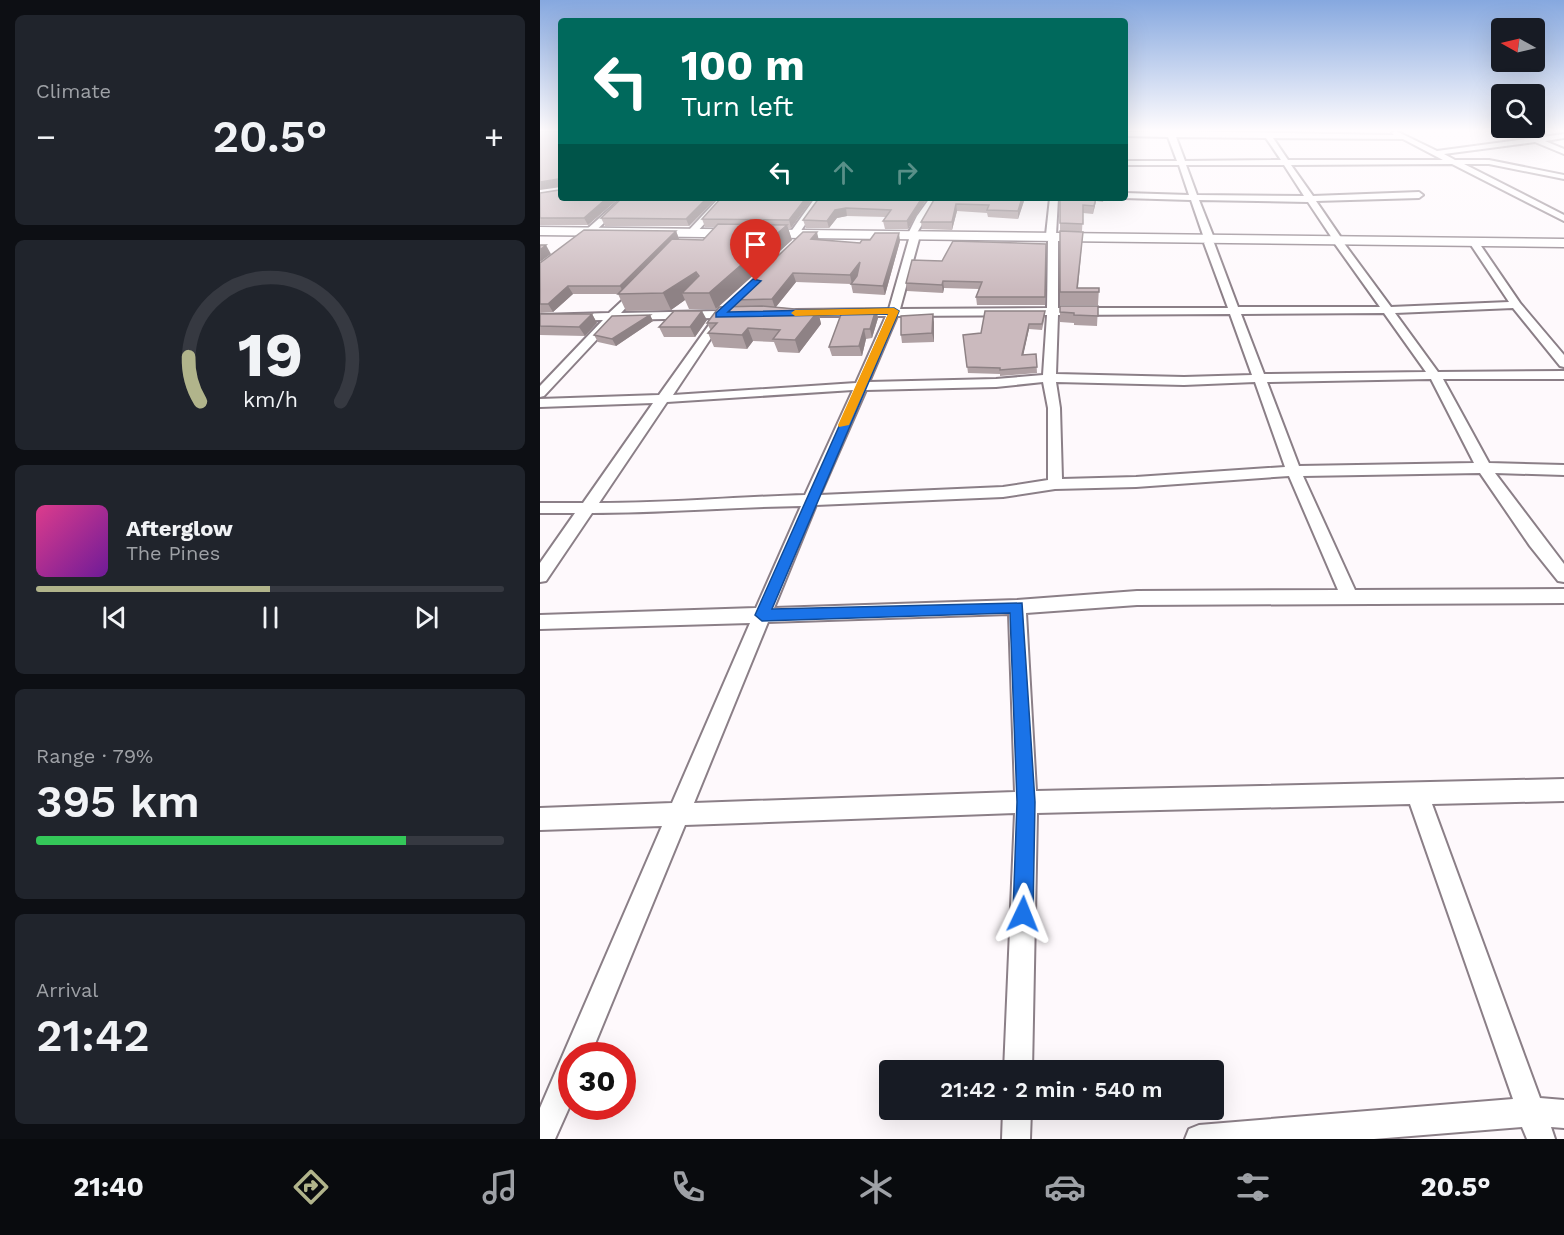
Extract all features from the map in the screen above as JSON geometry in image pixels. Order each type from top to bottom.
[{"type":"street","points":[[1188,184],[1294,471],[1349,596]]},
{"type":"street","points":[[1300,184],[1338,242],[1435,376],[1484,468],[1536,542],[1564,576]]},
{"type":"street","points":[[1498,184],[1564,218]]},
{"type":"street","points":[[1128,196],[1310,200],[1419,195]]},
{"type":"street","points":[[540,231],[582,237],[624,201]]},
{"type":"street","points":[[685,239],[721,201]]},
{"type":"street","points":[[796,239],[817,201]]},
{"type":"street","points":[[582,1042],[811,499],[894,311],[913,237],[921,216],[932,201]]},
{"type":"street","points":[[1054,201],[1052,354],[1049,378],[1053,408],[1055,484]]},
{"type":"street","points":[[1545,208],[1564,203]]},
{"type":"street","points":[[540,236],[685,239],[1052,238],[1564,245]]},
{"type":"street","points":[[1338,242],[1564,245]]},
{"type":"street","points":[[1476,245],[1516,305],[1564,363]]},
{"type":"street","points":[[540,393],[648,278]]},
{"type":"street","points":[[540,576],[719,315],[733,302]]},
{"type":"street","points":[[789,313],[1386,310],[1516,305]]},
{"type":"street","points":[[540,318],[743,314]]},
{"type":"street","points":[[540,403],[860,386],[996,383],[1049,378],[1184,381],[1564,375]]},
{"type":"street","points":[[540,508],[585,510],[991,492],[1055,484],[1136,482],[1294,471],[1484,468],[1564,470]]},
{"type":"street","points":[[540,622],[1017,608],[1137,598],[1564,596]]},
{"type":"street","points":[[1017,608],[1026,802],[1018,1060]]},
{"type":"street","points":[[540,819],[1026,802],[1429,795],[1564,790]]},
{"type":"street","points":[[1429,795],[1541,1139]]},
{"type":"street","points":[[541,1139],[558,1100]]},
{"type":"street","points":[[1199,1139],[1531,1112],[1564,1114]]},
{"type":"street","points":[[1016,1139],[1017,1120]]},
{"type":"building","points":[[558,190],[558,201],[604,201],[584,218],[540,218],[540,193]]},
{"type":"building","points":[[619,201],[704,201],[686,219],[601,218]]},
{"type":"building","points":[[718,201],[804,201],[789,220],[702,219]]},
{"type":"building","points":[[817,201],[920,201],[907,221],[883,221],[891,210],[846,208],[835,210],[827,221],[803,220]]},
{"type":"building","points":[[933,201],[1021,201],[1018,211],[987,210],[989,205],[956,204],[952,222],[921,222]]},
{"type":"building","points":[[1060,201],[1095,201],[1094,206],[1083,205],[1083,224],[1060,223]]},
{"type":"building","points":[[718,224],[787,225],[709,293],[682,293],[699,276],[696,272],[663,293],[618,294],[672,239],[703,240]]},
{"type":"building","points":[[584,230],[676,231],[620,286],[568,286],[548,304],[540,304],[540,263]]},
{"type":"building","points":[[1060,231],[1083,232],[1077,288],[1099,288],[1099,292],[1060,292]]},
{"type":"building","points":[[803,232],[817,232],[811,239],[860,243],[862,240],[870,240],[875,233],[899,233],[883,286],[851,284],[857,276],[860,262],[850,275],[793,273],[772,299],[732,300]]},
{"type":"building","points":[[953,241],[1046,244],[1045,297],[976,297],[982,282],[943,281],[942,285],[906,283],[912,260],[942,261]]},
{"type":"building","points":[[762,306],[818,311],[795,340],[773,339],[780,330],[748,328],[742,335],[708,333],[717,323],[707,323],[719,307]]},
{"type":"building","points":[[1060,306],[1098,306],[1098,316],[1060,312]]},
{"type":"building","points":[[843,309],[876,309],[870,329],[864,329],[859,346],[829,347]]},
{"type":"building","points":[[674,311],[702,311],[690,327],[659,327]]},
{"type":"building","points":[[985,311],[1045,311],[1042,324],[1029,324],[1022,355],[1036,354],[1037,367],[1000,370],[1000,368],[967,367],[963,335],[981,333]]},
{"type":"building","points":[[540,314],[592,314],[579,327],[540,326]]},
{"type":"building","points":[[933,314],[932,333],[901,335],[901,316]]},
{"type":"building","points":[[650,315],[612,339],[594,335],[612,316]]},
{"type":"slow traffic","points":[[795,313],[894,311],[843,425]]},
{"type":"route","points":[[756,281],[719,315],[894,311],[762,615],[1017,608],[1026,802],[1023,914]]}]
